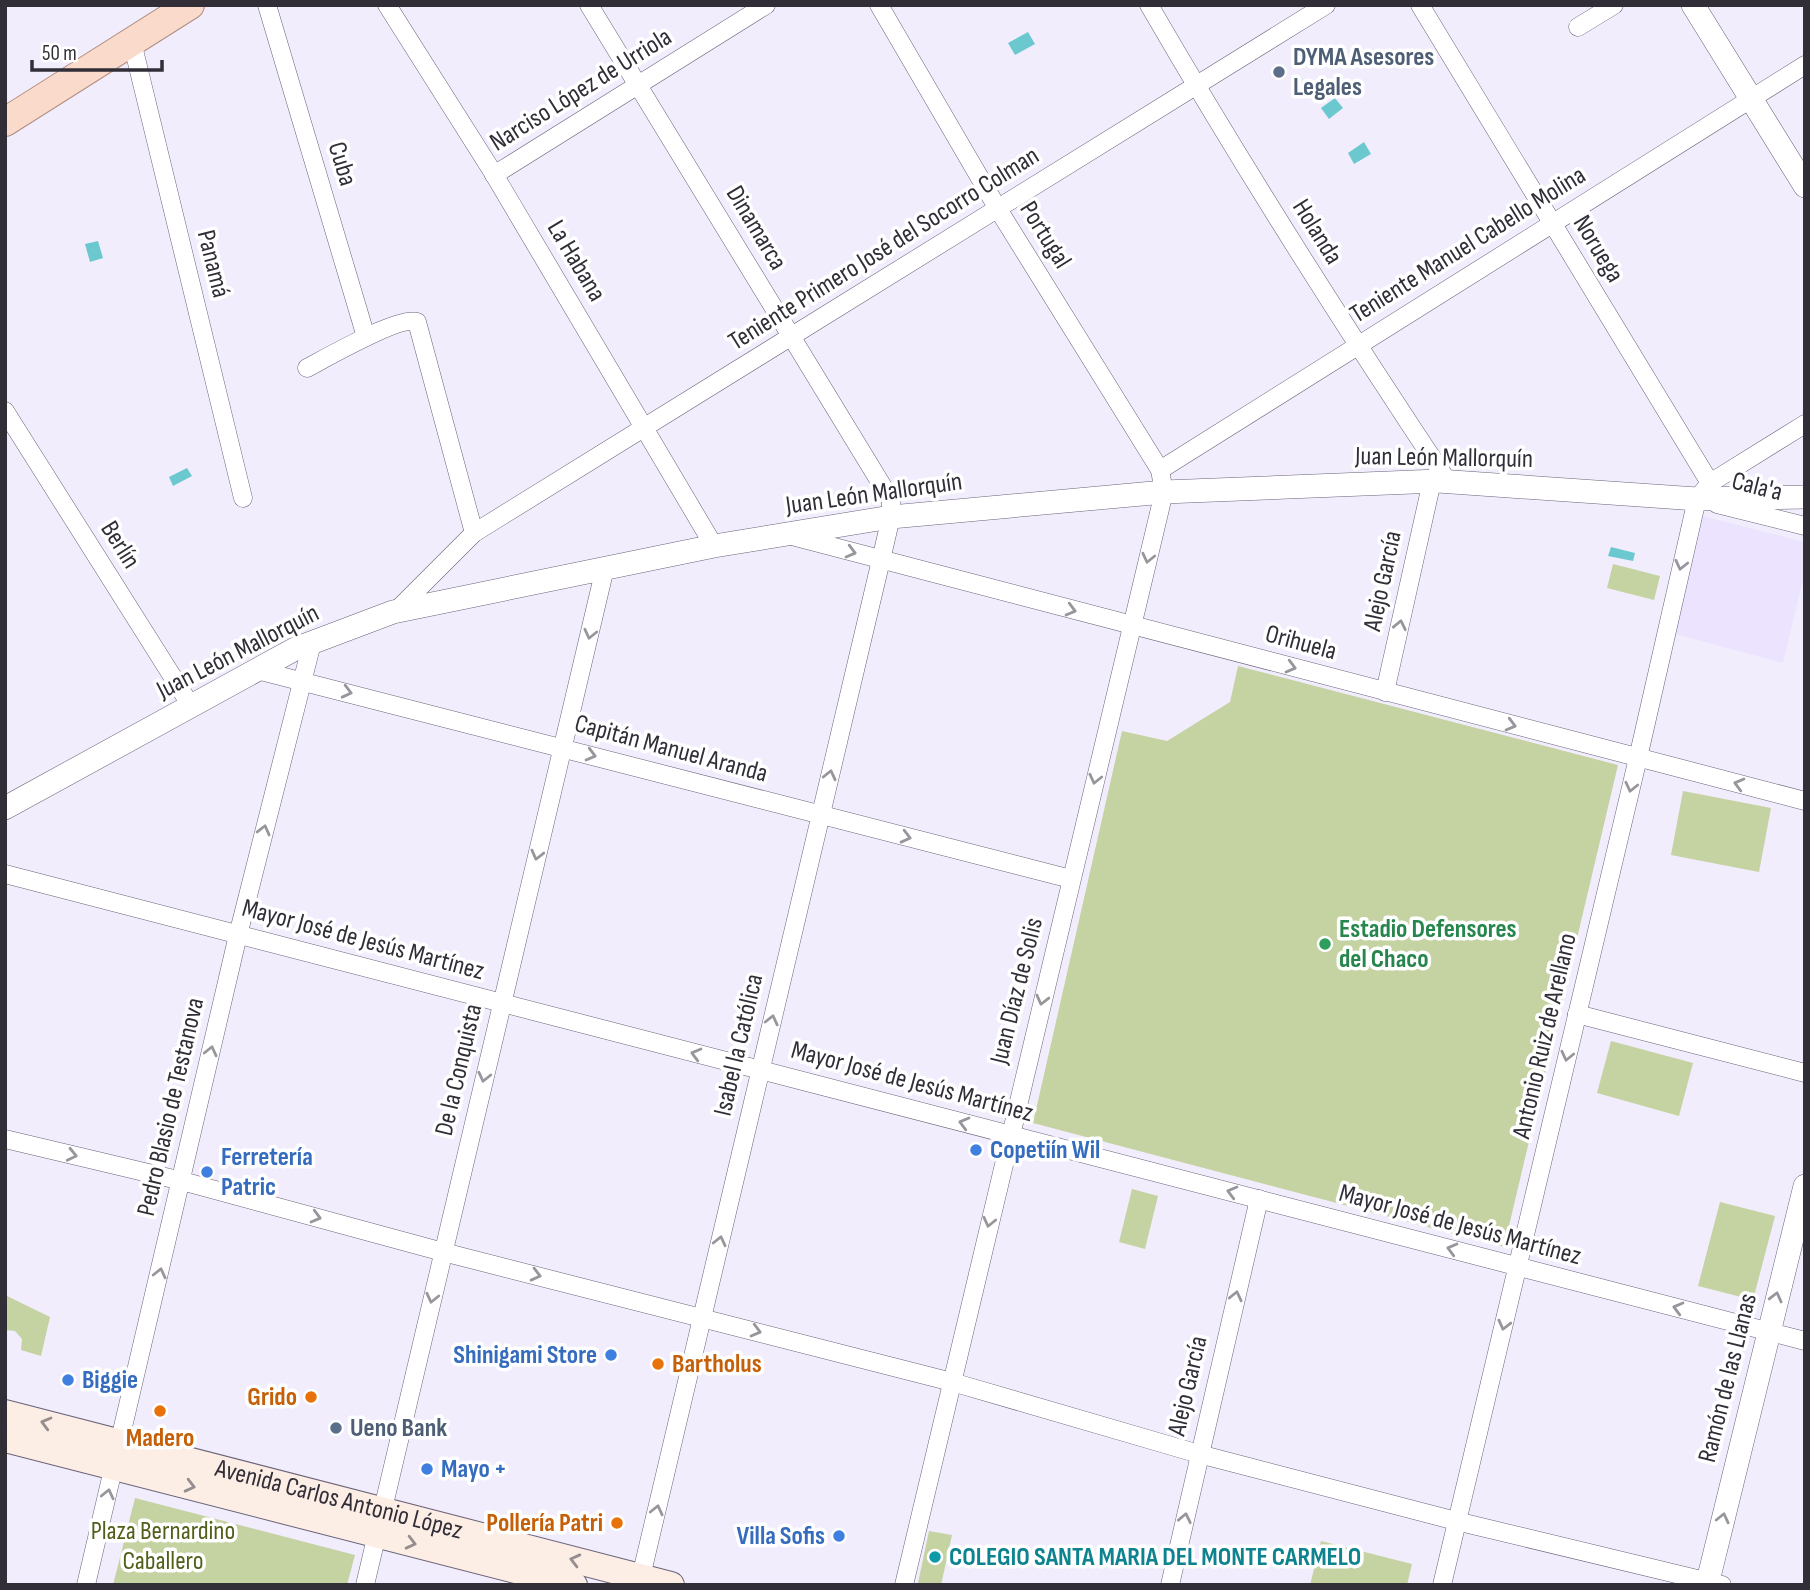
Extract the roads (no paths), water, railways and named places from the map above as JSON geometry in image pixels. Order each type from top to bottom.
[{"type":"main road","points":[[5,122],[190,5]]},
{"type":"main road","name":"Avenida Carlos Antonio López","points":[[5,1413],[117,1454],[380,1522],[640,1581],[671,1585]]},
{"type":"main road","name":"Avenida Carlos Antonio López","points":[[5,1439],[117,1454]]},
{"type":"main road","name":"Avenida Carlos Antonio López","points":[[380,1522],[574,1585]]},
{"type":"street","name":"Cuba","points":[[267,5],[366,337]]},
{"type":"street","name":"La Habana","points":[[387,5],[494,175],[714,546]]},
{"type":"street","name":"Dinamarca","points":[[589,5],[891,500],[891,517]]},
{"type":"street","name":"Narciso López de Urriola","points":[[494,175],[766,5]]},
{"type":"street","name":"Portugal","points":[[879,5],[1162,481]]},
{"type":"street","name":"Holanda","points":[[1149,5],[1196,86],[1440,481]]},
{"type":"street","name":"Teniente Primero José del Socorro Colman","points":[[396,611],[472,535],[1326,5]]},
{"type":"street","name":"Noruega","points":[[1420,5],[1552,224],[1703,491]]},
{"type":"street","points":[[1578,27],[1614,5]]},
{"type":"street","points":[[1693,5],[1805,186]]},
{"type":"street","name":"Panamá","points":[[132,42],[243,498]]},
{"type":"street","name":"Teniente Manuel Cabello Molina","points":[[1162,481],[1357,346],[1805,65]]},
{"type":"street","points":[[307,368],[366,337],[409,320],[417,322],[472,535]]},
{"type":"street","name":"Berlín","points":[[8,422],[191,706]]},
{"type":"street","points":[[1703,491],[1805,424]]},
{"type":"street","name":"Juan León Mallorquín","points":[[5,808],[295,649],[396,611],[714,546],[891,517],[1162,481],[1440,481],[1805,497]]},
{"type":"street","name":"Juan Díaz de Solis","points":[[904,1585],[1132,625],[1162,481]]},
{"type":"street","name":"Alejo García","points":[[1385,692],[1440,481]]},
{"type":"street","name":"Cala'a","points":[[1703,491],[1805,526]]},
{"type":"street","name":"Antonio Ruiz de Arellano","points":[[1442,1585],[1703,491]]},
{"type":"street","name":"Isabel la Católica","points":[[640,1581],[891,517]]},
{"type":"street","name":"Orihuela","points":[[785,534],[1805,801]]},
{"type":"street","name":"De la Conquista","points":[[365,1585],[605,568]]},
{"type":"street","name":"Pedro Blasio de Testanova","points":[[86,1585],[238,935],[312,643]]},
{"type":"street","name":"Capitán Manuel Aranda","points":[[257,670],[1071,879]]},
{"type":"street","name":"Mayor José de Jesús Martínez","points":[[5,874],[1805,1341]]},
{"type":"street","points":[[1577,1014],[1805,1073]]},
{"type":"street","points":[[5,1139],[182,1181],[443,1252],[952,1382],[1199,1454],[1712,1584]]},
{"type":"street","name":"Ramón de las Llanas","points":[[1712,1584],[1768,1332],[1805,1186]]},
{"type":"street","name":"Alejo García","points":[[1170,1585],[1259,1199]]},
{"type":"water","points":[[1028,32],[1035,44],[1015,55],[1008,43]]},
{"type":"water","points":[[1335,98],[1343,108],[1329,119],[1321,108]]},
{"type":"water","points":[[1364,142],[1371,154],[1354,164],[1348,153]]},
{"type":"water","points":[[98,241],[103,258],[90,262],[85,244]]},
{"type":"water","points":[[187,468],[192,476],[173,486],[169,477]]},
{"type":"water","points":[[1611,547],[1635,553],[1633,561],[1608,556]]},
{"type":"place","name":"DYMA Asesores Legales","points":[[1279,72]]},
{"type":"place","name":"Estadio Defensores del Chaco","points":[[1325,944]]},
{"type":"place","name":"Copetiín Wil","points":[[976,1150]]},
{"type":"place","name":"Ferretería Patric","points":[[207,1172]]},
{"type":"place","name":"Shinigami Store","points":[[611,1355]]},
{"type":"place","name":"Bartholus","points":[[658,1364]]},
{"type":"place","name":"Biggie","points":[[68,1380]]},
{"type":"place","name":"Grido","points":[[311,1397]]},
{"type":"place","name":"Madero","points":[[160,1411]]},
{"type":"place","name":"Ueno Bank","points":[[336,1428]]},
{"type":"place","name":"Mayo +","points":[[427,1469]]},
{"type":"place","name":"Pollería Patri","points":[[617,1523]]},
{"type":"place","name":"Villa Sofis","points":[[839,1536]]},
{"type":"place","name":"COLEGIO SANTA MARIA DEL MONTE CARMELO","points":[[935,1557]]},
{"type":"park label","name":"Plaza Bernardino Caballero","points":[[163,1546]]}]
